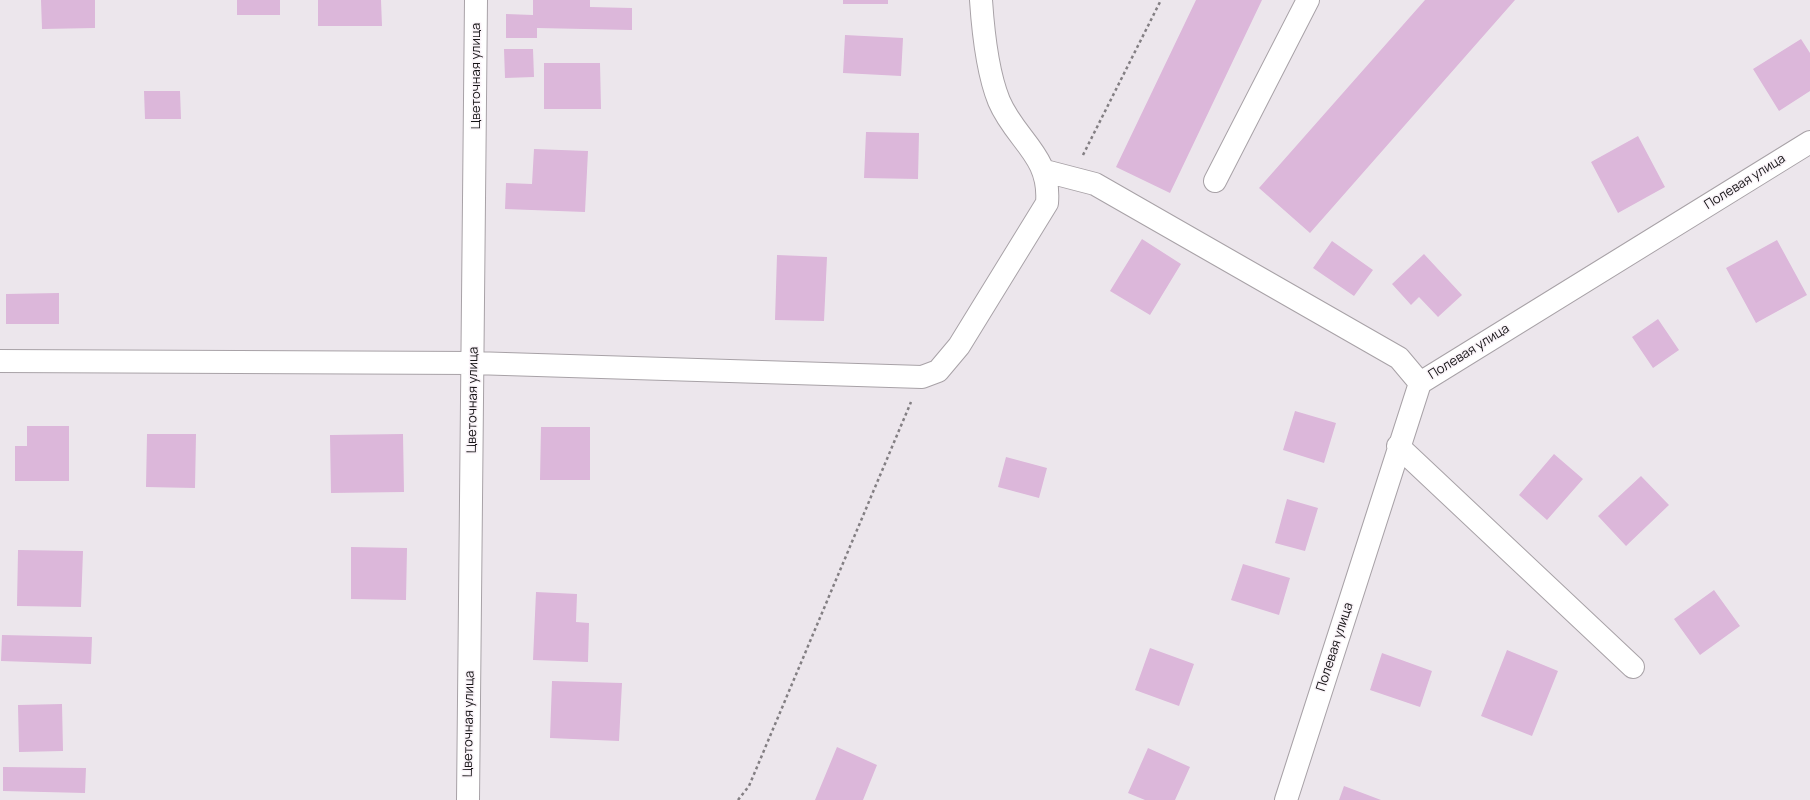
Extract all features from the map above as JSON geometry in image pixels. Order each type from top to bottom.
[{"type":"street","name":"Цветочная улица","points":[[468,800],[476,0]]},
{"type":"street","points":[[0,362],[473,363],[922,377],[938,371],[959,346],[1047,203],[1048,188],[1045,171],[1038,158],[1008,118],[999,102],[991,79],[981,0]]},
{"type":"street","points":[[1215,181],[1308,0]]},
{"type":"street","name":"Полевая улица","points":[[1286,800],[1398,446],[1420,383],[1810,142]]},
{"type":"street","points":[[1045,171],[1095,184],[1399,358],[1420,383]]},
{"type":"street","points":[[1398,446],[1633,667]]},
{"type":"path","points":[[1072,178],[1161,0]]},
{"type":"path","points":[[738,800],[749,786],[922,377]]},
{"type":"building","points":[[41,0],[95,0],[95,28],[42,29]]},
{"type":"building","points":[[237,0],[280,0],[280,15],[237,15]]},
{"type":"building","points":[[318,0],[381,0],[382,26],[318,26]]},
{"type":"building","points":[[533,0],[590,0],[590,7],[632,8],[632,30],[537,28],[537,38],[506,38],[506,14],[533,15]]},
{"type":"building","points":[[843,0],[888,0],[888,4],[843,4]]},
{"type":"building","points":[[1196,0],[1262,0],[1170,193],[1116,167]]},
{"type":"building","points":[[1425,0],[1515,0],[1310,233],[1259,188]]},
{"type":"building","points":[[845,35],[903,38],[901,76],[843,73]]},
{"type":"building","points":[[1801,39],[1810,53],[1810,91],[1779,111],[1753,69]]},
{"type":"building","points":[[504,49],[533,49],[534,77],[505,78]]},
{"type":"building","points":[[544,63],[600,63],[601,109],[544,109]]},
{"type":"building","points":[[144,91],[180,91],[181,119],[145,119]]},
{"type":"building","points":[[866,132],[919,133],[918,179],[864,178]]},
{"type":"building","points":[[1638,136],[1665,187],[1618,213],[1591,162]]},
{"type":"building","points":[[534,149],[588,151],[585,212],[505,209],[506,183],[532,184]]},
{"type":"building","points":[[1142,239],[1181,264],[1150,315],[1110,291]]},
{"type":"building","points":[[1777,240],[1807,295],[1756,323],[1726,268]]},
{"type":"building","points":[[1332,241],[1373,270],[1354,296],[1313,268]]},
{"type":"building","points":[[1424,254],[1462,295],[1438,317],[1419,297],[1411,305],[1392,284]]},
{"type":"building","points":[[777,255],[827,257],[824,321],[775,320]]},
{"type":"building","points":[[59,293],[59,324],[6,324],[6,294]]},
{"type":"building","points":[[1658,319],[1679,350],[1653,368],[1632,337]]},
{"type":"building","points":[[1295,411],[1336,423],[1324,463],[1283,450]]},
{"type":"building","points":[[27,426],[69,426],[69,481],[15,481],[15,446],[27,446]]},
{"type":"building","points":[[541,427],[590,427],[590,480],[540,480]]},
{"type":"building","points":[[147,434],[196,434],[195,488],[146,487]]},
{"type":"building","points":[[403,434],[404,492],[331,493],[330,435]]},
{"type":"building","points":[[1554,454],[1583,479],[1547,520],[1519,495]]},
{"type":"building","points":[[1006,457],[1047,468],[1039,498],[998,487]]},
{"type":"building","points":[[1641,476],[1669,505],[1626,546],[1598,516]]},
{"type":"building","points":[[1287,499],[1318,508],[1305,551],[1275,543]]},
{"type":"building","points":[[351,547],[407,548],[406,600],[351,599]]},
{"type":"building","points":[[18,550],[83,551],[81,607],[17,606]]},
{"type":"building","points":[[1243,564],[1290,578],[1279,615],[1231,600]]},
{"type":"building","points":[[1714,590],[1740,626],[1700,655],[1674,619]]},
{"type":"building","points":[[536,592],[577,594],[576,622],[589,623],[588,662],[533,660]]},
{"type":"building","points":[[2,635],[92,637],[91,664],[1,661]]},
{"type":"building","points":[[1150,648],[1194,664],[1179,706],[1135,690]]},
{"type":"building","points":[[1507,650],[1558,671],[1532,736],[1481,716]]},
{"type":"building","points":[[1382,653],[1432,671],[1420,707],[1370,690]]},
{"type":"building","points":[[552,681],[622,683],[619,741],[550,738]]},
{"type":"building","points":[[62,704],[63,751],[19,752],[18,705]]},
{"type":"building","points":[[837,747],[877,765],[863,800],[815,800]]},
{"type":"building","points":[[1148,748],[1190,767],[1175,800],[1145,800],[1128,793]]},
{"type":"building","points":[[3,767],[86,768],[85,793],[3,791]]},
{"type":"building","points":[[1344,786],[1381,800],[1339,800]]}]
